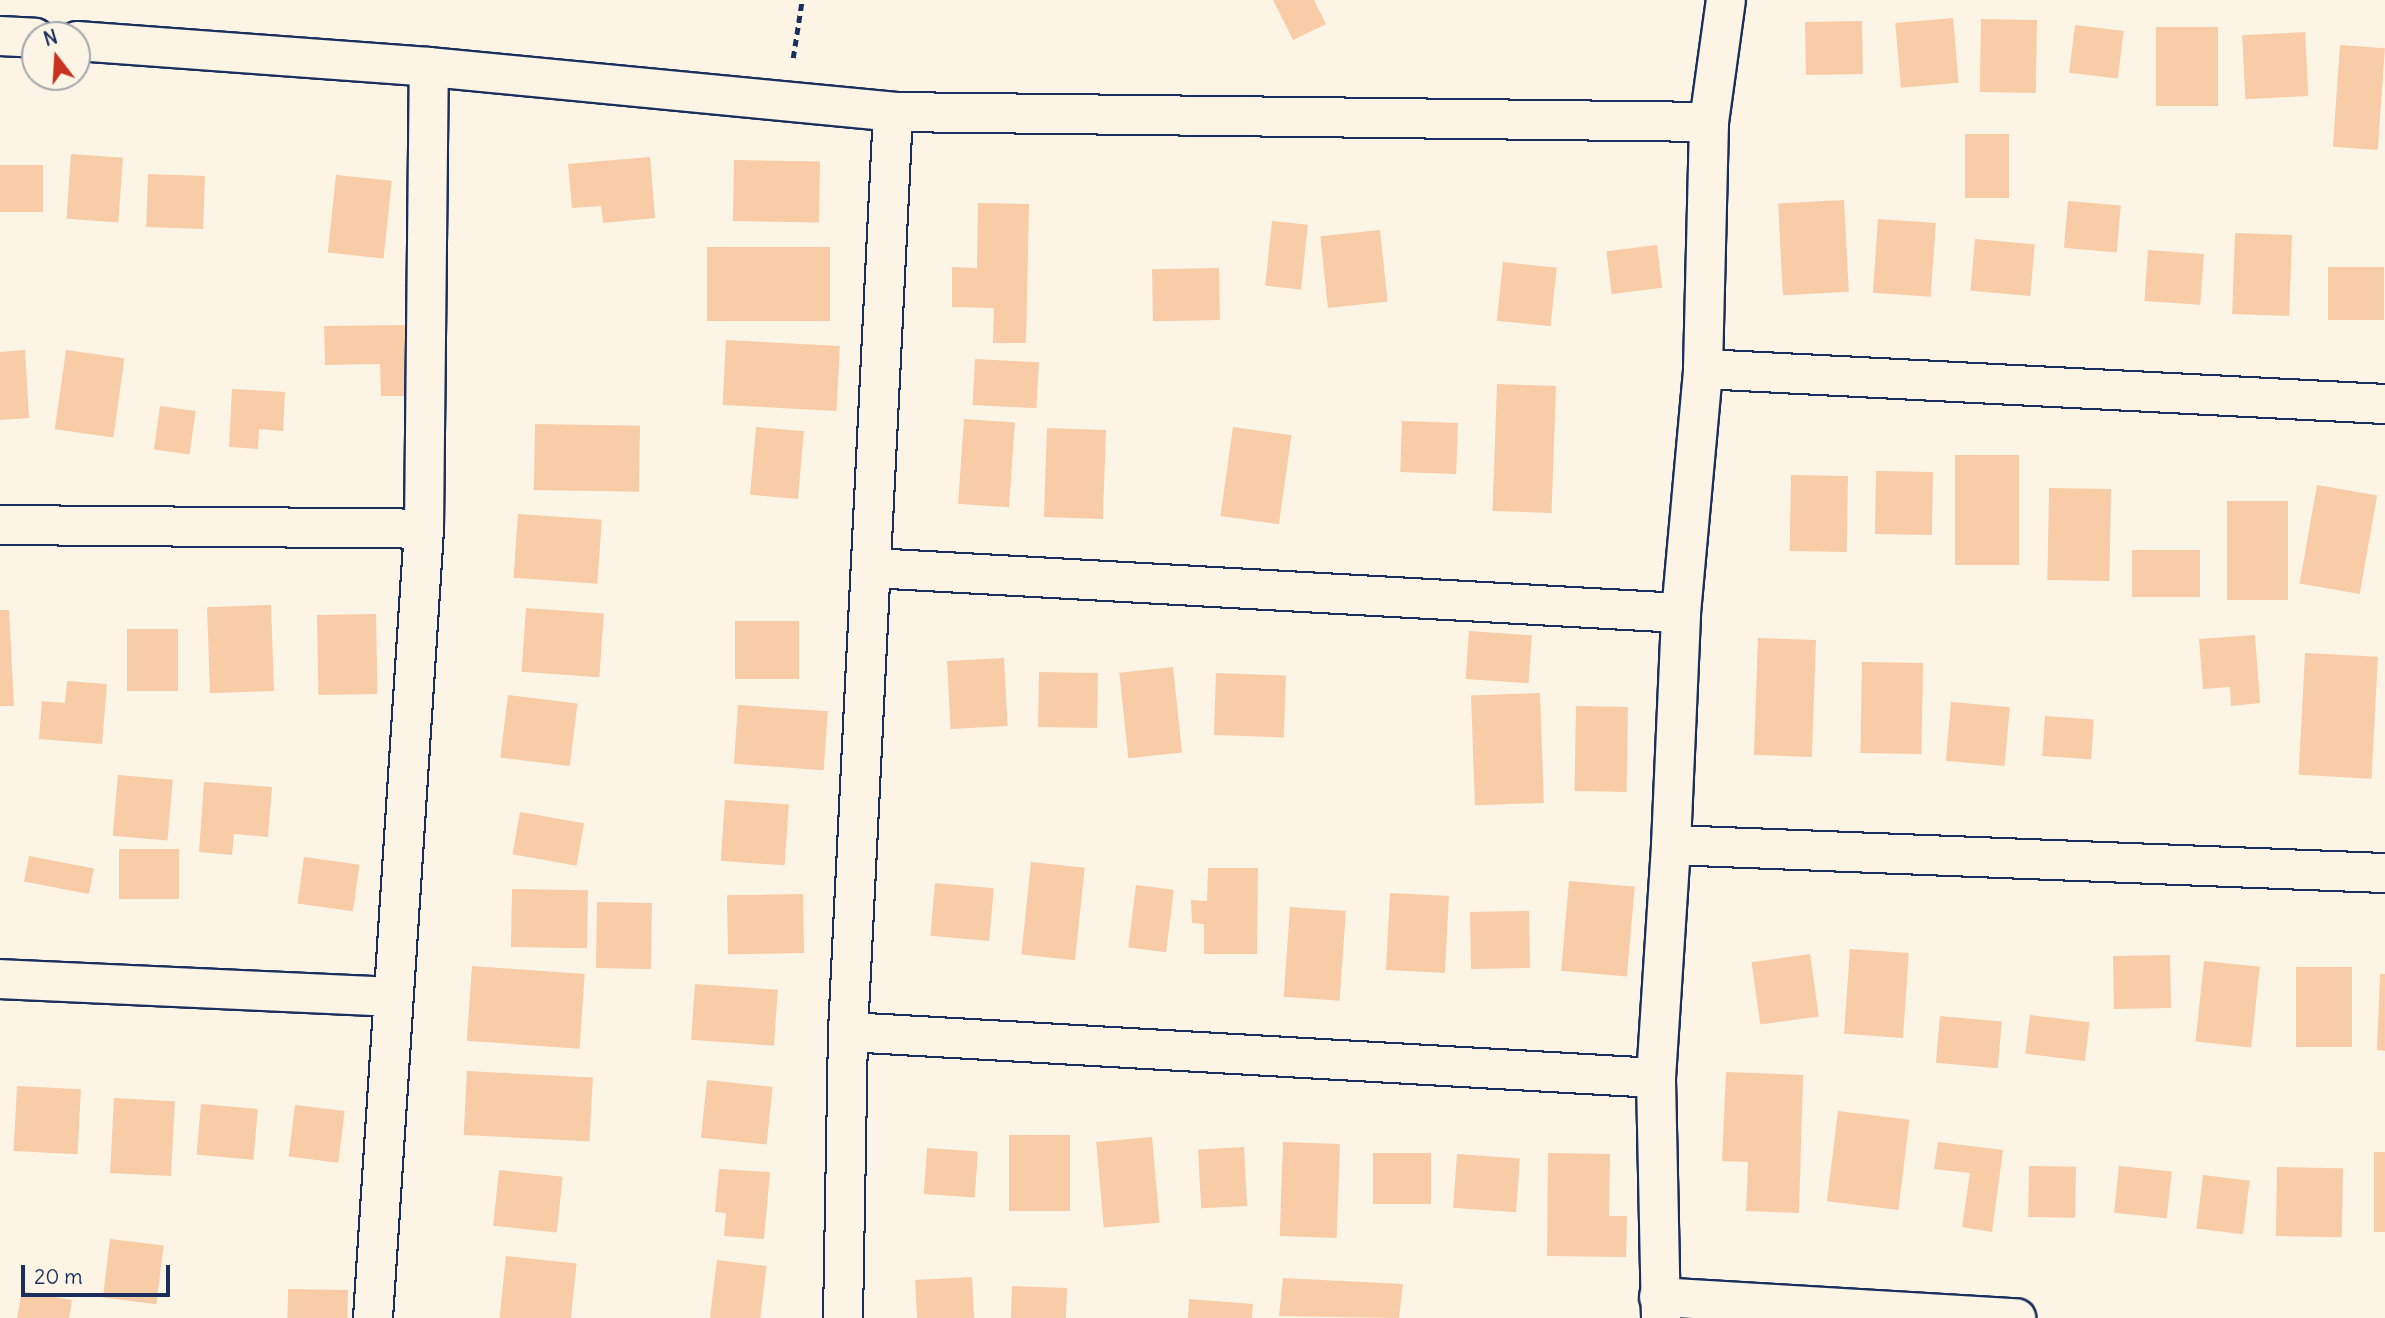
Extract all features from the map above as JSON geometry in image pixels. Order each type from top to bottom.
[{"type":"street","points":[[1726,0],[1709,122],[1703,369],[1681,613],[1671,845],[1656,1077],[1660,1308],[2016,1318]]},
{"type":"street","points":[[0,36],[21,37]]},
{"type":"street","points":[[91,42],[429,67],[893,112],[1709,122]]},
{"type":"street","points":[[373,1318],[424,529],[429,67]]},
{"type":"street","points":[[844,1318],[848,1032],[873,568],[893,112]]},
{"type":"street","points":[[1703,369],[2385,404]]},
{"type":"street","points":[[0,525],[424,529]]},
{"type":"street","points":[[873,568],[1681,613]]},
{"type":"street","points":[[1671,845],[2385,873]]},
{"type":"street","points":[[0,979],[393,996]]},
{"type":"street","points":[[848,1032],[1656,1077]]},
{"type":"path","points":[[786,101],[802,0]]},
{"type":"building","points":[[1273,0],[1314,0],[1326,24],[1293,40]]},
{"type":"building","points":[[1953,18],[1959,83],[1901,88],[1895,23]]},
{"type":"building","points":[[1981,19],[2037,20],[2036,93],[1980,92]]},
{"type":"building","points":[[1862,21],[1863,74],[1806,75],[1805,22]]},
{"type":"building","points":[[2075,25],[2124,31],[2118,79],[2069,73]]},
{"type":"building","points":[[2156,27],[2218,27],[2218,106],[2156,106]]},
{"type":"building","points":[[2305,32],[2308,96],[2245,99],[2242,35]]},
{"type":"building","points":[[2340,45],[2385,48],[2378,150],[2333,147]]},
{"type":"building","points":[[1965,134],[2009,134],[2009,198],[1965,198]]},
{"type":"building","points":[[71,154],[123,158],[118,222],[66,219]]},
{"type":"building","points":[[650,157],[655,218],[603,223],[601,206],[572,208],[568,164]]},
{"type":"building","points":[[734,160],[820,162],[819,222],[733,221]]},
{"type":"building","points":[[0,165],[43,165],[43,212],[0,212]]},
{"type":"building","points":[[148,174],[205,176],[203,229],[146,227]]},
{"type":"building","points":[[336,175],[392,181],[384,258],[328,253]]},
{"type":"building","points":[[1844,200],[1849,292],[1783,295],[1778,203]]},
{"type":"building","points":[[2068,201],[2121,206],[2117,252],[2064,248]]},
{"type":"building","points":[[978,203],[1029,204],[1026,343],[993,343],[994,308],[952,307],[952,267],[977,268]]},
{"type":"building","points":[[1878,219],[1936,223],[1931,297],[1873,293]]},
{"type":"building","points":[[1272,221],[1308,225],[1301,289],[1265,286]]},
{"type":"building","points":[[1380,230],[1388,302],[1328,308],[1320,236]]},
{"type":"building","points":[[2235,233],[2292,235],[2289,316],[2232,314]]},
{"type":"building","points":[[1975,239],[2035,244],[2030,296],[1970,291]]},
{"type":"building","points":[[1657,245],[1662,288],[1612,294],[1606,251]]},
{"type":"building","points":[[707,247],[830,247],[830,321],[707,321]]},
{"type":"building","points":[[2148,250],[2204,254],[2200,305],[2144,301]]},
{"type":"building","points":[[1503,262],[1557,268],[1551,326],[1497,321]]},
{"type":"building","points":[[2328,267],[2384,267],[2384,320],[2328,320]]},
{"type":"building","points":[[1219,268],[1220,320],[1153,321],[1152,269]]},
{"type":"building","points":[[414,325],[414,396],[381,396],[380,364],[325,365],[324,326]]},
{"type":"building","points":[[726,340],[840,346],[836,411],[723,405]]},
{"type":"building","points":[[25,350],[29,418],[0,420],[0,352]]},
{"type":"building","points":[[66,350],[124,358],[113,437],[55,429]]},
{"type":"building","points":[[975,359],[1039,362],[1037,408],[973,405]]},
{"type":"building","points":[[1497,384],[1556,386],[1552,513],[1493,511]]},
{"type":"building","points":[[232,389],[285,392],[283,431],[259,429],[258,449],[229,447]]},
{"type":"building","points":[[160,406],[196,411],[190,455],[154,450]]},
{"type":"building","points":[[964,419],[1015,423],[1009,507],[958,504]]},
{"type":"building","points":[[1402,421],[1458,423],[1456,474],[1400,472]]},
{"type":"building","points":[[535,424],[640,426],[639,492],[534,490]]},
{"type":"building","points":[[756,427],[804,431],[798,499],[750,495]]},
{"type":"building","points":[[1233,427],[1291,435],[1279,524],[1220,516]]},
{"type":"building","points":[[1047,428],[1106,430],[1103,519],[1044,517]]},
{"type":"building","points":[[1955,455],[2019,455],[2019,565],[1955,565]]},
{"type":"building","points":[[1876,471],[1933,472],[1932,535],[1875,534]]},
{"type":"building","points":[[1791,475],[1848,476],[1847,552],[1790,551]]},
{"type":"building","points":[[2317,485],[2377,496],[2360,594],[2300,583]]},
{"type":"building","points":[[2049,488],[2111,489],[2109,581],[2047,580]]},
{"type":"building","points":[[2227,501],[2288,501],[2288,600],[2227,600]]},
{"type":"building","points":[[518,514],[602,520],[597,584],[514,578]]},
{"type":"building","points":[[2132,550],[2200,550],[2200,597],[2132,597]]},
{"type":"building","points":[[271,605],[274,691],[210,693],[207,607]]},
{"type":"building","points":[[526,608],[604,613],[599,677],[522,672]]},
{"type":"building","points":[[0,610],[9,610],[14,706],[0,706]]},
{"type":"building","points":[[376,614],[377,694],[318,695],[317,615]]},
{"type":"building","points":[[735,621],[799,621],[799,679],[735,679]]},
{"type":"building","points":[[127,629],[178,629],[178,691],[127,691]]},
{"type":"building","points":[[1469,631],[1532,635],[1528,683],[1466,679]]},
{"type":"building","points":[[2255,635],[2260,703],[2231,706],[2230,687],[2203,689],[2199,639]]},
{"type":"building","points":[[1758,638],[1816,640],[1812,757],[1754,755]]},
{"type":"building","points":[[2305,653],[2378,657],[2372,779],[2299,775]]},
{"type":"building","points":[[1004,658],[1008,726],[951,729],[947,661]]},
{"type":"building","points":[[1862,662],[1923,663],[1921,754],[1860,753]]},
{"type":"building","points":[[1173,667],[1182,753],[1128,758],[1119,673]]},
{"type":"building","points":[[1039,672],[1098,673],[1097,728],[1038,727]]},
{"type":"building","points":[[1216,673],[1286,675],[1284,737],[1214,735]]},
{"type":"building","points":[[67,681],[107,684],[102,744],[39,739],[42,701],[65,703]]},
{"type":"building","points":[[1540,693],[1544,803],[1475,805],[1471,695]]},
{"type":"building","points":[[508,695],[577,704],[570,766],[500,758]]},
{"type":"building","points":[[1951,702],[2010,707],[2005,766],[1946,761]]},
{"type":"building","points":[[738,705],[828,711],[824,770],[734,764]]},
{"type":"building","points":[[1576,706],[1628,707],[1627,792],[1575,791]]},
{"type":"building","points":[[2045,716],[2094,719],[2091,759],[2042,756]]},
{"type":"building","points":[[118,775],[173,780],[167,841],[113,836]]},
{"type":"building","points":[[204,782],[272,787],[268,837],[234,834],[232,855],[199,852]]},
{"type":"building","points":[[725,800],[789,804],[785,865],[721,861]]},
{"type":"building","points":[[520,812],[584,823],[577,866],[513,854]]},
{"type":"building","points":[[119,849],[179,849],[179,899],[119,899]]},
{"type":"building","points":[[29,856],[94,869],[89,894],[24,882]]},
{"type":"building","points":[[304,857],[359,865],[353,911],[297,904]]},
{"type":"building","points":[[1031,862],[1085,868],[1075,960],[1021,954]]},
{"type":"building","points":[[1208,868],[1258,868],[1257,954],[1204,954],[1204,924],[1192,923],[1191,900],[1207,901]]},
{"type":"building","points":[[1569,881],[1635,887],[1627,976],[1561,971]]},
{"type":"building","points":[[935,883],[994,888],[989,941],[930,936]]},
{"type":"building","points":[[1136,885],[1174,890],[1166,952],[1128,948]]},
{"type":"building","points":[[512,889],[588,890],[587,948],[511,947]]},
{"type":"building","points":[[1390,893],[1449,896],[1445,973],[1386,970]]},
{"type":"building","points":[[803,894],[804,953],[728,954],[727,895]]},
{"type":"building","points":[[597,902],[652,903],[651,969],[596,968]]},
{"type":"building","points":[[1290,907],[1346,911],[1340,1001],[1284,997]]},
{"type":"building","points":[[1529,911],[1530,968],[1471,969],[1470,912]]},
{"type":"building","points":[[1850,949],[1909,953],[1903,1038],[1844,1034]]},
{"type":"building","points":[[1810,954],[1819,1016],[1760,1025],[1752,962]]},
{"type":"building","points":[[2170,955],[2171,1008],[2114,1009],[2113,956]]},
{"type":"building","points":[[2204,961],[2260,967],[2251,1047],[2196,1042]]},
{"type":"building","points":[[472,966],[585,974],[579,1049],[467,1041]]},
{"type":"building","points":[[2296,967],[2352,967],[2352,1047],[2296,1047]]},
{"type":"building","points":[[2380,974],[2385,974],[2385,1051],[2377,1050]]},
{"type":"building","points":[[695,984],[778,990],[774,1046],[691,1040]]},
{"type":"building","points":[[2030,1015],[2090,1022],[2085,1061],[2025,1054]]},
{"type":"building","points":[[1940,1016],[2002,1021],[1998,1068],[1936,1063]]},
{"type":"building","points":[[467,1071],[593,1078],[589,1142],[464,1135]]},
{"type":"building","points":[[1726,1072],[1803,1075],[1799,1213],[1746,1211],[1748,1162],[1722,1161]]},
{"type":"building","points":[[707,1080],[773,1087],[767,1145],[701,1138]]},
{"type":"building","points":[[17,1086],[81,1089],[78,1154],[14,1151]]},
{"type":"building","points":[[114,1098],[175,1101],[171,1176],[110,1173]]},
{"type":"building","points":[[201,1104],[258,1109],[253,1160],[197,1155]]},
{"type":"building","points":[[295,1105],[345,1111],[338,1163],[289,1157]]},
{"type":"building","points":[[1838,1111],[1909,1120],[1898,1210],[1827,1201]]},
{"type":"building","points":[[1009,1135],[1070,1135],[1070,1211],[1009,1211]]},
{"type":"building","points":[[1152,1137],[1159,1223],[1104,1228],[1096,1142]]},
{"type":"building","points":[[1283,1142],[1340,1144],[1337,1238],[1280,1236]]},
{"type":"building","points":[[1938,1142],[2003,1150],[1992,1232],[1962,1227],[1970,1173],[1934,1169]]},
{"type":"building","points":[[1244,1147],[1247,1206],[1201,1208],[1198,1149]]},
{"type":"building","points":[[927,1148],[978,1152],[975,1197],[924,1194]]},
{"type":"building","points":[[2374,1152],[2385,1152],[2385,1232],[2374,1232]]},
{"type":"building","points":[[1373,1153],[1431,1153],[1431,1204],[1373,1204]]},
{"type":"building","points":[[1548,1153],[1610,1154],[1609,1216],[1627,1216],[1626,1257],[1547,1256]]},
{"type":"building","points":[[1457,1154],[1520,1158],[1516,1212],[1453,1208]]},
{"type":"building","points":[[2029,1166],[2076,1167],[2075,1218],[2028,1217]]},
{"type":"building","points":[[2119,1166],[2172,1172],[2167,1218],[2114,1213]]},
{"type":"building","points":[[2277,1167],[2343,1168],[2342,1237],[2276,1236]]},
{"type":"building","points":[[719,1169],[770,1172],[764,1239],[724,1236],[726,1213],[715,1212]]},
{"type":"building","points":[[499,1170],[563,1177],[557,1232],[493,1226]]},
{"type":"building","points":[[2203,1175],[2250,1181],[2243,1234],[2196,1229]]},
{"type":"building","points":[[110,1239],[164,1246],[156,1304],[103,1298]]},
{"type":"building","points":[[506,1256],[577,1263],[571,1318],[500,1318]]},
{"type":"building","points":[[717,1260],[767,1266],[760,1318],[710,1318]]},
{"type":"building","points":[[972,1277],[974,1318],[917,1318],[915,1280]]},
{"type":"building","points":[[1283,1278],[1403,1284],[1399,1318],[1279,1316]]},
{"type":"building","points":[[1012,1286],[1067,1288],[1066,1318],[1011,1318]]},
{"type":"building","points":[[288,1289],[348,1290],[348,1318],[287,1318]]},
{"type":"building","points":[[22,1291],[72,1300],[69,1318],[17,1318]]},
{"type":"building","points":[[1189,1299],[1253,1304],[1252,1318],[1188,1318]]}]
